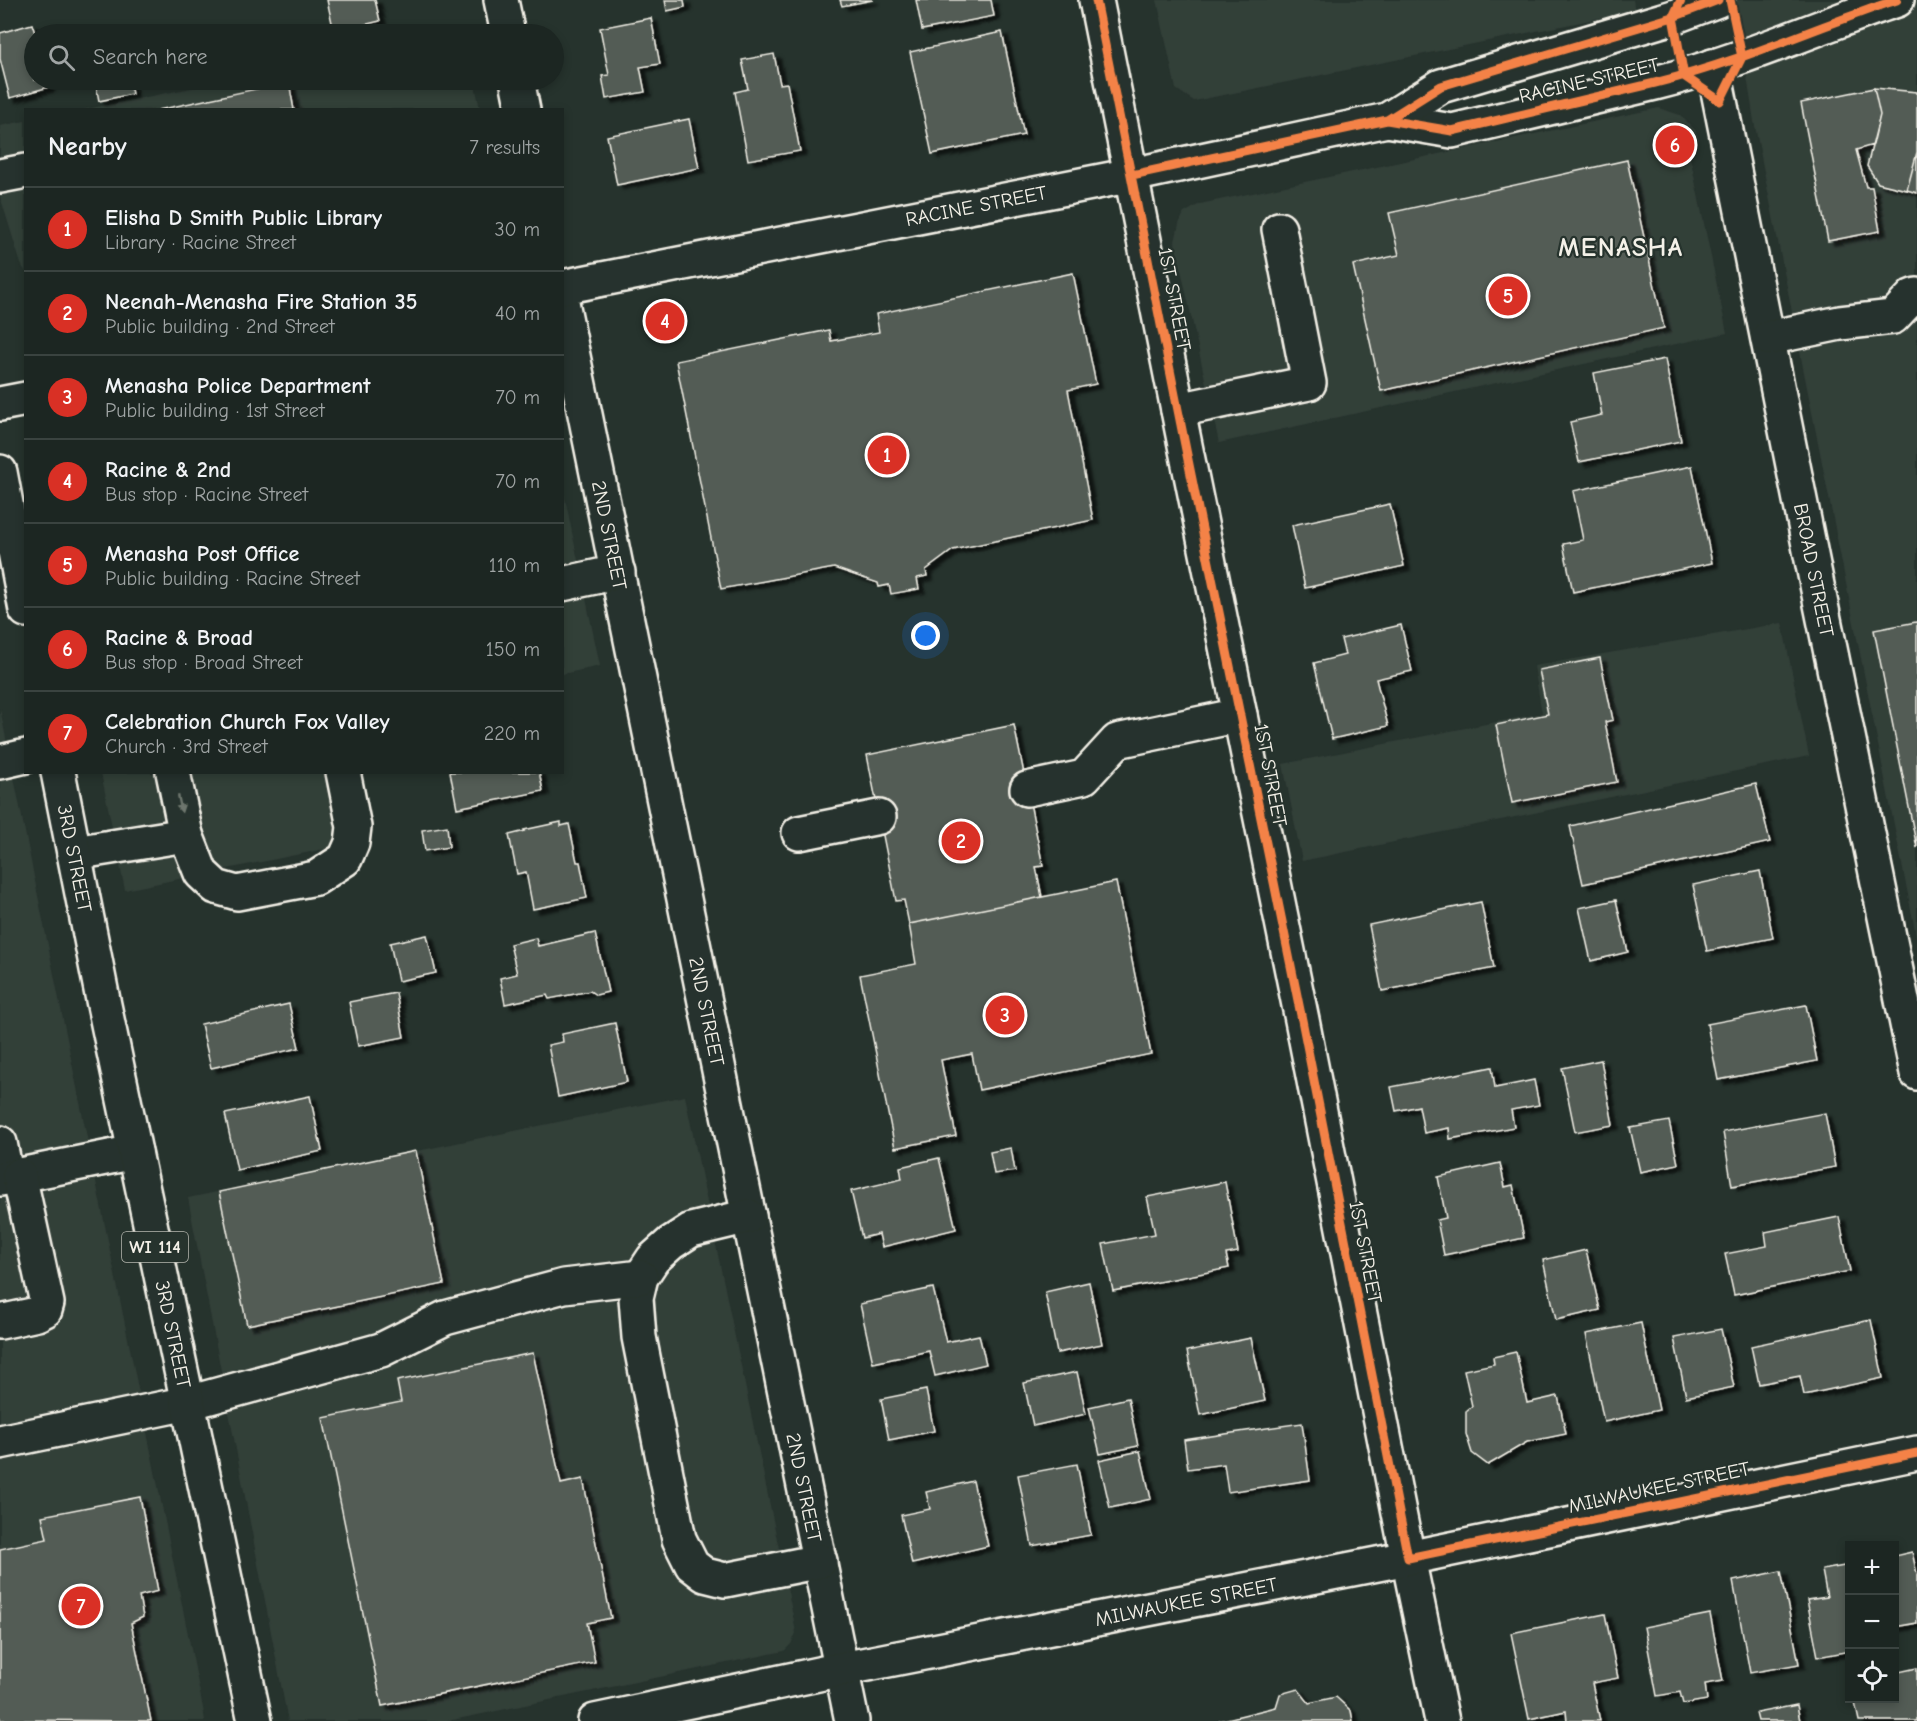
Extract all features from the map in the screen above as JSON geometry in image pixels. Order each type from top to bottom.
[{"type":"street","points":[[501,0],[506,24]]},
{"type":"street","name":"1ST STREET","points":[[1096,0],[1442,1721]]},
{"type":"street","name":"RACINE STREET","points":[[1387,120],[1452,130],[1664,80],[1713,66],[1896,0]]},
{"type":"street","name":"RACINE STREET","points":[[564,287],[1132,175],[1387,120],[1441,86],[1673,17],[1708,2]]},
{"type":"street","name":"BROAD STREET","points":[[1713,66],[1917,1073]]},
{"type":"street","points":[[519,90],[523,108]]},
{"type":"street","points":[[0,176],[24,171]]},
{"type":"street","points":[[1178,410],[1309,382],[1279,229]]},
{"type":"street","points":[[1768,338],[1840,323],[1893,317],[1913,296],[1917,296]]},
{"type":"street","name":"2ND STREET","points":[[564,312],[852,1721]]},
{"type":"street","points":[[0,404],[24,399]]},
{"type":"street","points":[[0,472],[24,599]]},
{"type":"street","points":[[0,569],[24,627]]},
{"type":"street","points":[[564,584],[618,572]]},
{"type":"street","points":[[1027,789],[1084,777],[1117,741],[1240,715]]},
{"type":"street","points":[[0,762],[24,756]]},
{"type":"street","name":"3RD STREET","points":[[58,774],[135,1152],[255,1721]]},
{"type":"street","points":[[173,774],[186,835],[201,873],[216,887],[237,893],[316,878],[345,859],[352,843],[354,827],[343,774]]},
{"type":"street","points":[[800,833],[879,817]]},
{"type":"street","points":[[74,853],[186,835]]},
{"type":"street","points":[[0,1143],[47,1303],[45,1310],[37,1314],[0,1322]]},
{"type":"street","points":[[9,1177],[135,1152]]},
{"type":"street","points":[[750,1216],[691,1230],[665,1248],[640,1276],[636,1298],[639,1337],[679,1539],[692,1565],[705,1575],[725,1580],[820,1561]]},
{"type":"street","points":[[0,1442],[188,1403],[381,1350],[445,1318],[564,1286],[640,1276]]},
{"type":"street","name":"MILWAUKEE STREET","points":[[595,1721],[1917,1453]]},
{"type":"shaded area","points":[[1157,0],[1633,0],[1635,11],[1194,101],[1176,89]]},
{"type":"shaded area","points":[[1735,0],[1917,0],[1917,940],[1754,121]]},
{"type":"shaded area","points":[[181,90],[476,90],[480,108],[92,108]]},
{"type":"shaded area","points":[[1659,108],[1680,115],[1695,130],[1699,139],[1689,152],[1727,333],[1219,443],[1175,242],[1184,213],[1200,204]]},
{"type":"shaded area","points":[[24,121],[24,269],[0,196],[0,126]]},
{"type":"shaded area","points":[[564,494],[600,666],[564,674]]},
{"type":"shaded area","points":[[1782,623],[1809,756],[1302,861],[1283,764],[1542,713],[1534,666]]},
{"type":"shaded area","points":[[0,709],[203,1708],[205,1721],[0,1721]]},
{"type":"shaded area","points":[[101,774],[356,774],[368,840],[125,890]]},
{"type":"shaded area","points":[[685,1096],[794,1621],[796,1633],[791,1644],[784,1651],[448,1721],[288,1721],[188,1198]]},
{"type":"building","points":[[327,0],[375,0],[380,21],[367,24],[332,24]]},
{"type":"building","points":[[665,0],[684,0],[685,7],[667,11]]},
{"type":"building","points":[[840,0],[873,0],[842,6]]},
{"type":"building","points":[[916,0],[991,0],[994,16],[922,30]]},
{"type":"building","points":[[651,18],[660,64],[640,67],[645,92],[606,99],[602,76],[609,75],[600,28]]},
{"type":"building","points":[[24,26],[24,90],[38,90],[10,98],[0,59],[0,33]]},
{"type":"building","points":[[1002,32],[1024,135],[932,154],[910,52]]},
{"type":"building","points":[[774,54],[780,84],[787,83],[800,151],[748,160],[735,92],[748,89],[742,60]]},
{"type":"building","points":[[1874,88],[1917,92],[1917,152],[1907,190],[1878,183],[1867,166],[1880,115]]},
{"type":"building","points":[[1874,88],[1880,115],[1873,145],[1856,150],[1866,187],[1872,187],[1880,231],[1828,241],[1801,103]]},
{"type":"building","points":[[97,90],[131,90],[132,94],[99,101]]},
{"type":"building","points":[[252,90],[290,90],[294,108],[167,108]]},
{"type":"building","points":[[689,119],[699,168],[617,185],[607,136]]},
{"type":"building","points":[[1917,152],[1917,193],[1907,190]]},
{"type":"building","points":[[1627,160],[1664,328],[1381,391],[1353,265],[1399,255],[1389,213]]},
{"type":"building","points":[[1073,273],[1096,384],[1068,390],[1093,520],[953,550],[926,570],[927,576],[917,578],[919,589],[891,594],[889,585],[879,587],[878,583],[834,568],[721,589],[676,361],[829,330],[831,341],[879,332],[876,314]]},
{"type":"building","points":[[1665,359],[1681,441],[1579,462],[1570,422],[1602,415],[1594,373]]},
{"type":"building","points":[[1692,466],[1712,563],[1573,592],[1563,544],[1583,540],[1573,491]]},
{"type":"building","points":[[1390,504],[1404,566],[1305,588],[1292,525]]},
{"type":"building","points":[[1917,622],[1917,848],[1874,630]]},
{"type":"building","points":[[1401,625],[1412,671],[1376,679],[1388,726],[1332,739],[1314,663],[1345,655],[1341,639]]},
{"type":"building","points":[[1600,658],[1613,720],[1605,722],[1617,782],[1512,803],[1496,725],[1548,714],[1539,670]]},
{"type":"building","points":[[1014,725],[1043,866],[1036,867],[1042,897],[909,924],[904,900],[896,901],[867,755]]},
{"type":"building","points":[[450,774],[539,774],[543,791],[457,808]]},
{"type":"building","points":[[1756,784],[1770,842],[1583,884],[1570,826]]},
{"type":"building","points":[[561,822],[561,826],[569,824],[587,898],[533,909],[526,872],[517,874],[509,835]]},
{"type":"building","points":[[447,826],[449,847],[425,851],[422,830]]},
{"type":"building","points":[[1760,871],[1773,938],[1707,951],[1693,885]]},
{"type":"building","points":[[1116,882],[1151,1054],[979,1090],[972,1054],[941,1060],[956,1136],[895,1148],[860,975],[916,964],[909,924]]},
{"type":"building","points":[[1616,900],[1628,952],[1591,961],[1579,908]]},
{"type":"building","points":[[1481,902],[1494,968],[1382,991],[1369,925]]},
{"type":"building","points":[[595,933],[608,992],[596,995],[590,991],[549,999],[547,995],[505,1004],[500,978],[517,974],[510,944],[536,938],[538,946]]},
{"type":"building","points":[[427,935],[436,973],[398,981],[390,943]]},
{"type":"building","points":[[396,993],[404,1037],[358,1046],[349,1002]]},
{"type":"building","points":[[289,1004],[299,1048],[211,1068],[201,1024]]},
{"type":"building","points":[[1806,1005],[1817,1061],[1718,1080],[1707,1024]]},
{"type":"building","points":[[615,1023],[627,1082],[558,1097],[548,1045],[563,1042],[562,1034]]},
{"type":"building","points":[[1601,1060],[1613,1125],[1575,1132],[1562,1068]]},
{"type":"building","points":[[1492,1067],[1495,1088],[1534,1080],[1539,1105],[1511,1110],[1514,1127],[1450,1139],[1449,1128],[1424,1133],[1419,1106],[1396,1111],[1391,1087]]},
{"type":"building","points":[[310,1096],[322,1151],[237,1170],[225,1114]]},
{"type":"building","points":[[1825,1113],[1835,1167],[1732,1186],[1723,1132]]},
{"type":"building","points":[[1669,1121],[1678,1164],[1640,1172],[1630,1128]]},
{"type":"building","points":[[1011,1148],[1015,1171],[994,1174],[990,1152]]},
{"type":"building","points":[[416,1151],[444,1284],[247,1325],[219,1192]]},
{"type":"building","points":[[939,1158],[956,1229],[882,1247],[879,1234],[862,1238],[851,1191],[902,1179],[900,1167]]},
{"type":"building","points":[[1500,1163],[1505,1187],[1513,1185],[1524,1238],[1444,1255],[1437,1220],[1446,1218],[1438,1177]]},
{"type":"building","points":[[1225,1182],[1238,1252],[1226,1254],[1229,1268],[1113,1291],[1103,1244],[1155,1234],[1147,1197]]},
{"type":"building","points":[[1839,1217],[1850,1271],[1734,1295],[1725,1254],[1767,1246],[1765,1232]]},
{"type":"building","points":[[1586,1250],[1600,1310],[1556,1320],[1543,1260]]},
{"type":"building","points":[[1089,1282],[1102,1344],[1057,1353],[1045,1292]]},
{"type":"building","points":[[933,1288],[946,1342],[979,1335],[986,1364],[935,1376],[929,1351],[873,1363],[860,1304]]},
{"type":"building","points":[[1871,1320],[1883,1378],[1804,1395],[1800,1376],[1759,1384],[1751,1346]]},
{"type":"building","points":[[1641,1323],[1659,1410],[1604,1422],[1586,1334]]},
{"type":"building","points":[[1721,1329],[1734,1387],[1686,1397],[1674,1338]]},
{"type":"building","points":[[1251,1338],[1265,1401],[1200,1415],[1187,1351]]},
{"type":"building","points":[[1516,1352],[1527,1403],[1558,1396],[1566,1434],[1527,1442],[1488,1465],[1472,1453],[1466,1434],[1466,1411],[1472,1406],[1464,1370],[1494,1364],[1493,1357]]},
{"type":"building","points":[[533,1353],[561,1484],[583,1479],[611,1618],[587,1623],[595,1662],[382,1706],[323,1418],[401,1402],[397,1381]]},
{"type":"building","points":[[1077,1372],[1086,1414],[1033,1426],[1024,1383]]},
{"type":"building","points":[[926,1390],[934,1431],[889,1440],[881,1399]]},
{"type":"building","points":[[1128,1398],[1138,1446],[1100,1454],[1089,1407]]},
{"type":"building","points":[[1302,1423],[1310,1480],[1228,1492],[1224,1464],[1188,1469],[1184,1440]]},
{"type":"building","points":[[1140,1451],[1151,1499],[1110,1508],[1099,1460]]},
{"type":"building","points":[[1077,1464],[1091,1535],[1032,1546],[1018,1475]]},
{"type":"building","points":[[973,1481],[988,1546],[912,1564],[901,1515],[930,1509],[926,1492]]},
{"type":"building","points":[[140,1497],[158,1591],[139,1596],[143,1617],[131,1623],[151,1721],[0,1720],[0,1549],[47,1539],[42,1516]]},
{"type":"building","points":[[1912,1552],[1917,1574],[1917,1623],[1899,1626],[1899,1595],[1899,1555]]},
{"type":"building","points":[[1845,1566],[1845,1652],[1818,1657],[1807,1600],[1827,1597],[1822,1570]]},
{"type":"building","points":[[1781,1571],[1799,1664],[1750,1673],[1733,1581]]},
{"type":"building","points":[[1605,1614],[1618,1678],[1592,1683],[1600,1721],[1567,1721],[1566,1711],[1529,1719],[1511,1633]]},
{"type":"building","points":[[1710,1614],[1723,1681],[1705,1684],[1707,1700],[1683,1704],[1680,1692],[1657,1696],[1644,1627]]},
{"type":"building","points":[[1917,1668],[1917,1721],[1859,1721],[1855,1703],[1899,1703],[1899,1672]]},
{"type":"building","points":[[1298,1689],[1309,1703],[1336,1697],[1351,1711],[1353,1721],[1219,1721],[1276,1707],[1280,1694]]},
{"type":"building","points":[[1797,1705],[1800,1721],[1758,1721],[1756,1713]]},
{"type":"cycle path","points":[[1096,0],[1408,1558],[1917,1453]]},
{"type":"cycle path","points":[[1681,0],[1673,17],[1684,76],[1720,101],[1742,57],[1730,0]]},
{"type":"cycle path","points":[[1132,175],[1387,120],[1441,86],[1673,17],[1718,0]]},
{"type":"cycle path","points":[[1387,120],[1452,131],[1697,71],[1897,0]]},
{"type":"place","name":"Racine & Broad","points":[[1675,145]]},
{"type":"place","name":"Menasha Post Office","points":[[1508,296]]},
{"type":"place","name":"Racine & 2nd","points":[[665,321]]},
{"type":"place","name":"Elisha D Smith Public Library","points":[[887,455]]},
{"type":"place","name":"Neenah-Menasha Fire Station 35","points":[[961,841]]},
{"type":"place","name":"Menasha Police Department","points":[[1005,1015]]},
{"type":"place","name":"Celebration Church Fox Valley","points":[[81,1606]]},
{"type":"district","name":"MENASHA","points":[[1621,247]]}]
